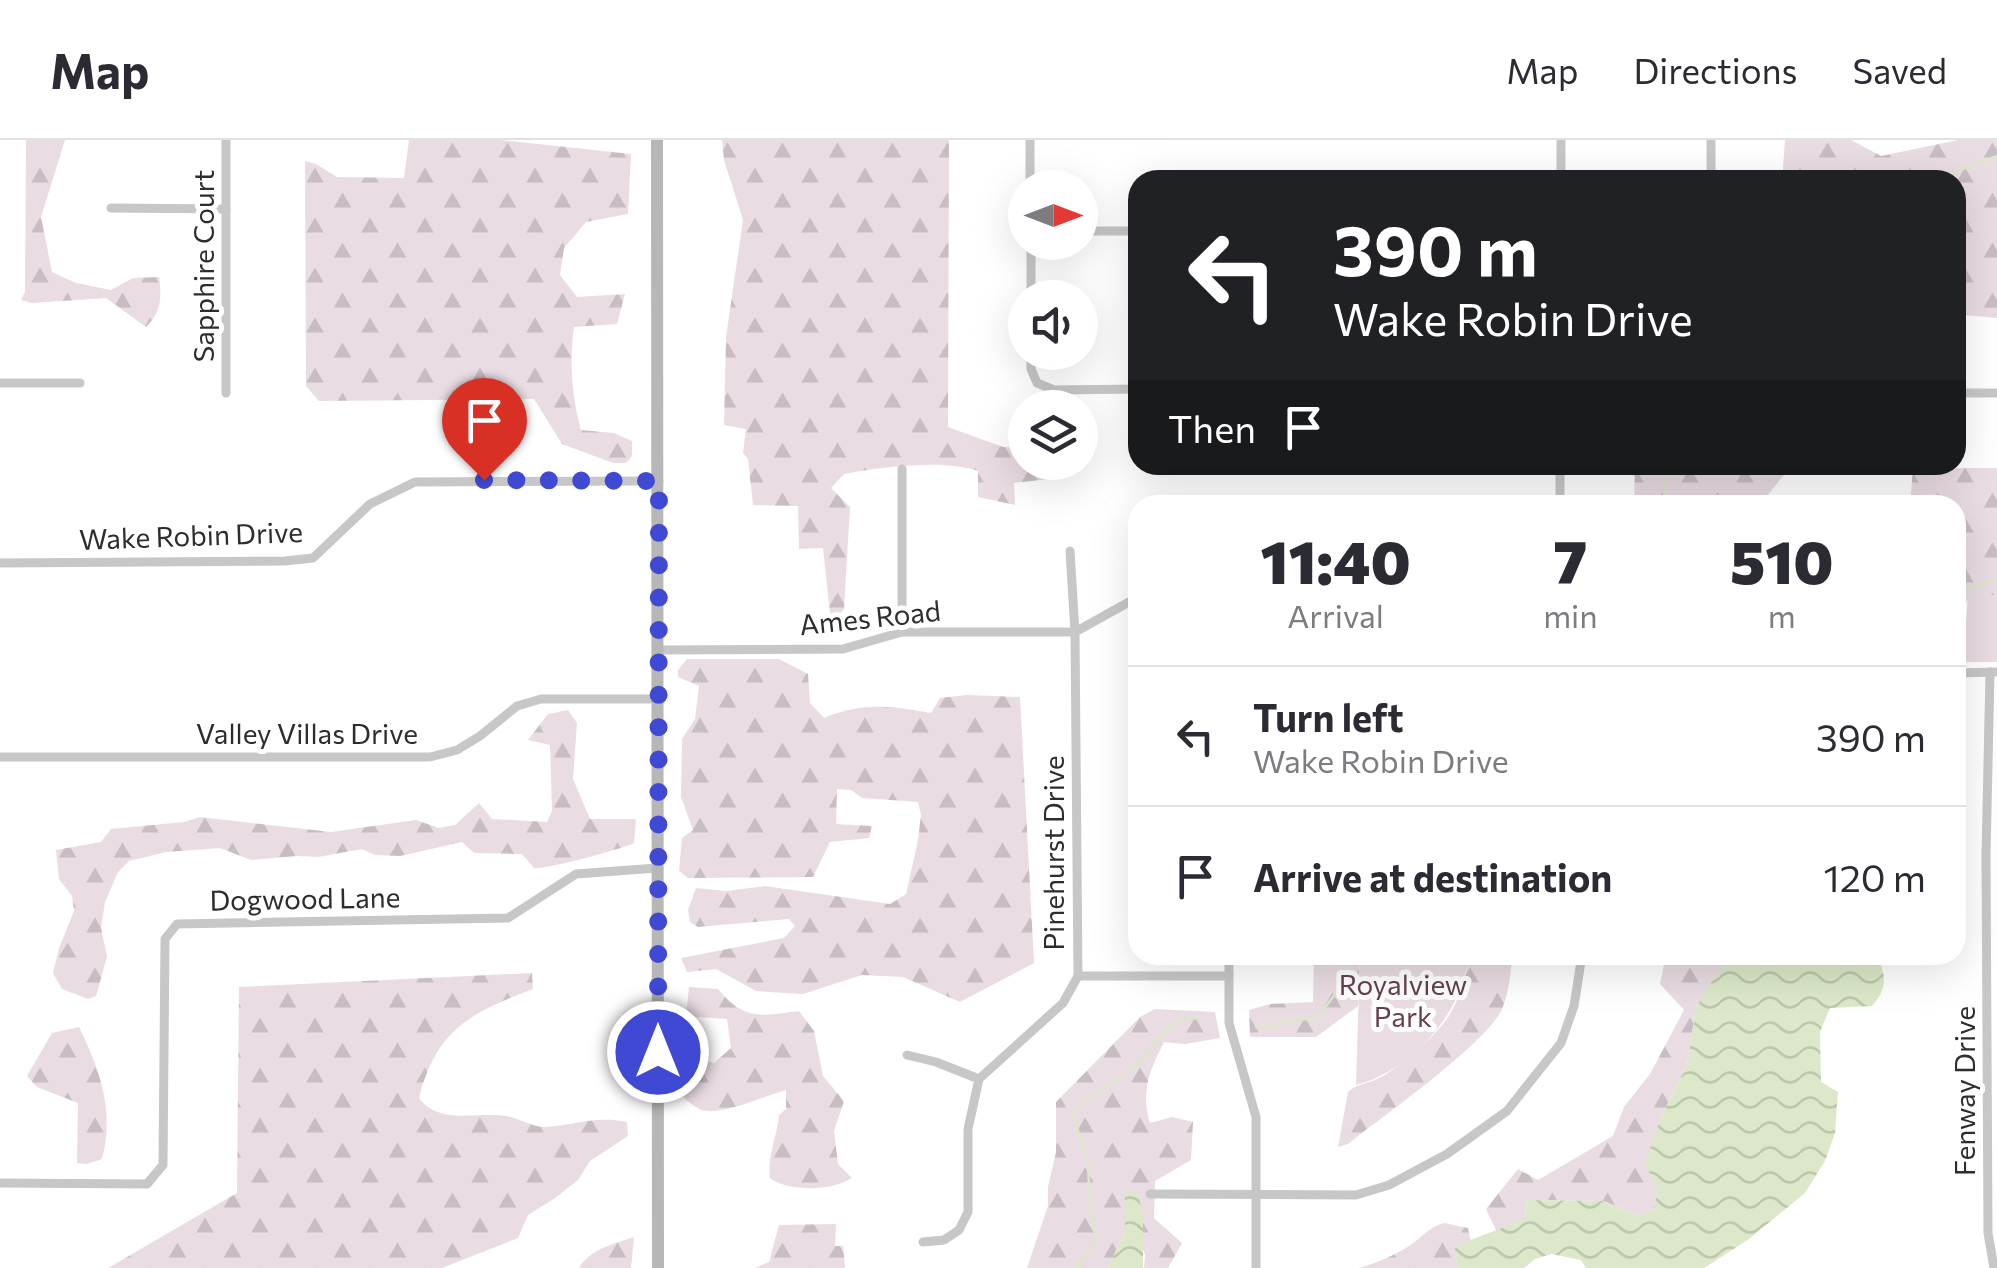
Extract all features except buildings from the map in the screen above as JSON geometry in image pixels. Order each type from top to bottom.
[{"type":"main road","points":[[657,140],[658,1268]]},
{"type":"street","name":"Sapphire Court","points":[[226,140],[226,393]]},
{"type":"street","points":[[1030,140],[1030,170]]},
{"type":"street","points":[[1561,140],[1561,170]]},
{"type":"street","points":[[1711,140],[1711,170]]},
{"type":"street","points":[[111,208],[226,209]]},
{"type":"street","points":[[1098,231],[1128,231]]},
{"type":"street","points":[[1030,370],[1037,383],[1054,390],[1128,389]]},
{"type":"street","points":[[0,383],[80,382]]},
{"type":"street","points":[[1966,394],[1997,393]]},
{"type":"street","points":[[902,469],[902,632]]},
{"type":"street","name":"Wake Robin Drive","points":[[0,564],[313,558],[370,504],[416,482],[659,481]]},
{"type":"street","name":"Pinehurst Drive","points":[[979,1078],[1063,1003],[1078,976],[1075,632],[1070,551]]},
{"type":"street","name":"Ames Road","points":[[658,650],[844,649],[902,632],[1075,632],[1128,603]]},
{"type":"street","points":[[1966,673],[1994,672]]},
{"type":"street","name":"Fenway Drive","points":[[1994,672],[1988,1233],[1994,1268]]},
{"type":"street","name":"Valley Villas Drive","points":[[0,757],[430,757],[456,750],[517,706],[540,700],[658,698]]},
{"type":"street","name":"Dogwood Lane","points":[[0,1184],[147,1184],[162,1164],[165,939],[178,924],[508,918],[576,874],[657,868]]},
{"type":"street","points":[[1228,965],[1228,1023],[1256,1117],[1256,1268]]},
{"type":"street","points":[[1150,1194],[1356,1195],[1389,1186],[1447,1154],[1507,1111],[1561,1043],[1574,1006],[1580,965]]},
{"type":"street","points":[[1078,976],[1228,976]]},
{"type":"street","points":[[907,1055],[979,1078],[968,1129],[968,1212],[959,1230],[944,1240],[923,1242]]},
{"type":"green space","points":[[26,140],[65,140],[41,217],[52,272],[76,283],[111,290],[133,278],[159,277],[159,304],[146,327],[106,298],[32,303],[21,300],[25,292]]},
{"type":"green space","points":[[409,140],[500,140],[631,154],[628,214],[586,222],[564,248],[560,275],[577,297],[625,294],[617,324],[574,327],[572,366],[581,430],[614,433],[632,441],[632,456],[626,463],[613,463],[562,444],[534,399],[319,401],[306,386],[305,161],[337,177],[404,178]]},
{"type":"green space","points":[[722,140],[949,140],[948,427],[1008,447],[1008,480],[1040,480],[1014,483],[1015,505],[978,497],[978,471],[963,467],[912,465],[844,474],[831,488],[850,507],[844,609],[831,624],[823,548],[799,549],[798,506],[753,505],[748,459],[743,453],[746,429],[724,425],[726,337],[743,220],[724,160]]},
{"type":"green space","points":[[1785,140],[1851,140],[1881,156],[1958,140],[1997,140],[1997,318],[1966,315],[1966,170],[1783,170]]},
{"type":"green space","points":[[1966,468],[1997,468],[1997,595],[1968,598],[1966,604],[1966,495],[1911,495],[1912,475],[1966,475]]},
{"type":"green space","points":[[1635,475],[1784,475],[1768,495],[1634,495]]},
{"type":"green space","points":[[1997,595],[1997,662],[1966,662],[1968,597]]},
{"type":"green space","points":[[687,659],[779,659],[808,674],[810,703],[824,718],[851,709],[877,707],[931,713],[940,698],[967,695],[1020,697],[1034,963],[960,1002],[903,977],[862,975],[803,994],[756,991],[716,969],[687,972],[681,958],[784,938],[795,926],[789,919],[698,927],[690,922],[688,910],[696,888],[726,891],[765,886],[890,904],[906,894],[921,815],[918,802],[862,798],[851,790],[837,789],[836,824],[872,826],[869,838],[830,842],[813,877],[688,878],[679,871],[682,838],[693,830],[681,797],[682,739],[695,719],[699,686],[678,677],[678,670]]},
{"type":"green space","points":[[568,710],[577,723],[573,779],[590,819],[636,819],[634,843],[534,868],[522,854],[474,853],[462,842],[400,856],[375,855],[362,849],[318,857],[251,860],[220,848],[166,852],[129,861],[118,872],[105,902],[101,927],[107,957],[96,996],[88,999],[62,989],[53,973],[74,911],[72,896],[59,879],[56,850],[101,842],[111,829],[200,817],[331,832],[416,820],[439,828],[455,825],[479,803],[492,819],[547,822],[552,811],[550,745],[528,740],[548,714]]},
{"type":"green space","points":[[1314,965],[1360,965],[1358,1006],[1316,1037],[1250,1037],[1249,1010],[1270,1004],[1313,1002]]},
{"type":"green space","name":"Royalview Park","points":[[1360,965],[1467,965],[1456,998],[1431,1036],[1396,1067],[1356,1085]]},
{"type":"green space","points":[[1468,965],[1511,965],[1502,1009],[1492,1024],[1432,1079],[1348,1144],[1338,1147],[1348,1092],[1395,1068],[1444,1024]]},
{"type":"green space","points":[[1664,965],[1726,965],[1695,1014],[1687,1065],[1660,1119],[1646,1164],[1658,1189],[1655,1208],[1638,1216],[1604,1201],[1527,1200],[1525,1219],[1497,1232],[1486,1209],[1518,1169],[1538,1180],[1613,1136],[1624,1107],[1650,1074],[1684,1010],[1660,984]]},
{"type":"green space","points":[[532,973],[533,989],[491,1006],[446,1040],[426,1075],[419,1098],[428,1107],[450,1115],[499,1115],[543,1127],[597,1120],[627,1122],[628,1136],[590,1161],[578,1180],[528,1215],[518,1238],[442,1268],[108,1268],[237,1193],[239,987]]},
{"type":"green space","points":[[689,987],[718,989],[736,1007],[754,1014],[799,1011],[814,1031],[823,1076],[844,1101],[834,1131],[838,1164],[852,1178],[811,1188],[788,1186],[770,1178],[779,1115],[786,1109],[786,1090],[718,1111],[699,1109],[679,1094],[679,1063],[693,1057],[714,1063],[731,1048],[727,1019],[686,1016]]},
{"type":"green space","points":[[1155,1009],[1215,1012],[1220,1038],[1185,1044],[1164,1042],[1148,1081],[1150,1123],[1172,1117],[1193,1122],[1191,1160],[1155,1181],[1154,1218],[1182,1243],[1168,1268],[1144,1268],[1145,1255],[1125,1195],[1125,1231],[1108,1268],[1027,1268],[1048,1206],[1056,1152],[1056,1102],[1140,1017]]},
{"type":"green space","points":[[79,1027],[99,1075],[107,1125],[102,1159],[87,1164],[77,1163],[78,1103],[37,1087],[27,1076],[52,1033]]},
{"type":"green space","points":[[1444,1223],[1468,1228],[1471,1241],[1456,1246],[1457,1268],[1359,1268],[1397,1253]]},
{"type":"green space","points":[[836,1224],[835,1246],[843,1246],[845,1268],[755,1268],[769,1262],[779,1225]]},
{"type":"green space","points":[[634,1237],[631,1268],[579,1268],[596,1252]]},
{"type":"water","points":[[1724,965],[1881,965],[1883,987],[1872,1006],[1830,1008],[1820,1032],[1821,1082],[1838,1092],[1835,1133],[1825,1161],[1805,1193],[1749,1239],[1704,1268],[1586,1268],[1581,1260],[1551,1254],[1524,1268],[1457,1268],[1455,1246],[1525,1219],[1527,1200],[1604,1201],[1638,1216],[1655,1208],[1657,1189],[1645,1164],[1660,1119],[1687,1065],[1702,995]]},
{"type":"water","points":[[1130,1190],[1138,1194],[1143,1216],[1143,1268],[1108,1268],[1125,1231],[1125,1194]]},
{"type":"waterway","points":[[1960,170],[1997,156]]},
{"type":"waterway","points":[[1664,475],[1664,495]]},
{"type":"waterway","points":[[1966,589],[1997,579]]},
{"type":"waterway","points":[[1256,1027],[1318,1017],[1350,965]]},
{"type":"waterway","points":[[1077,1268],[1097,1238],[1090,1208],[1088,1164],[1075,1109],[1136,1066],[1170,1025],[1199,1018]]},
{"type":"route","points":[[484,480],[659,481],[658,1052]]}]
